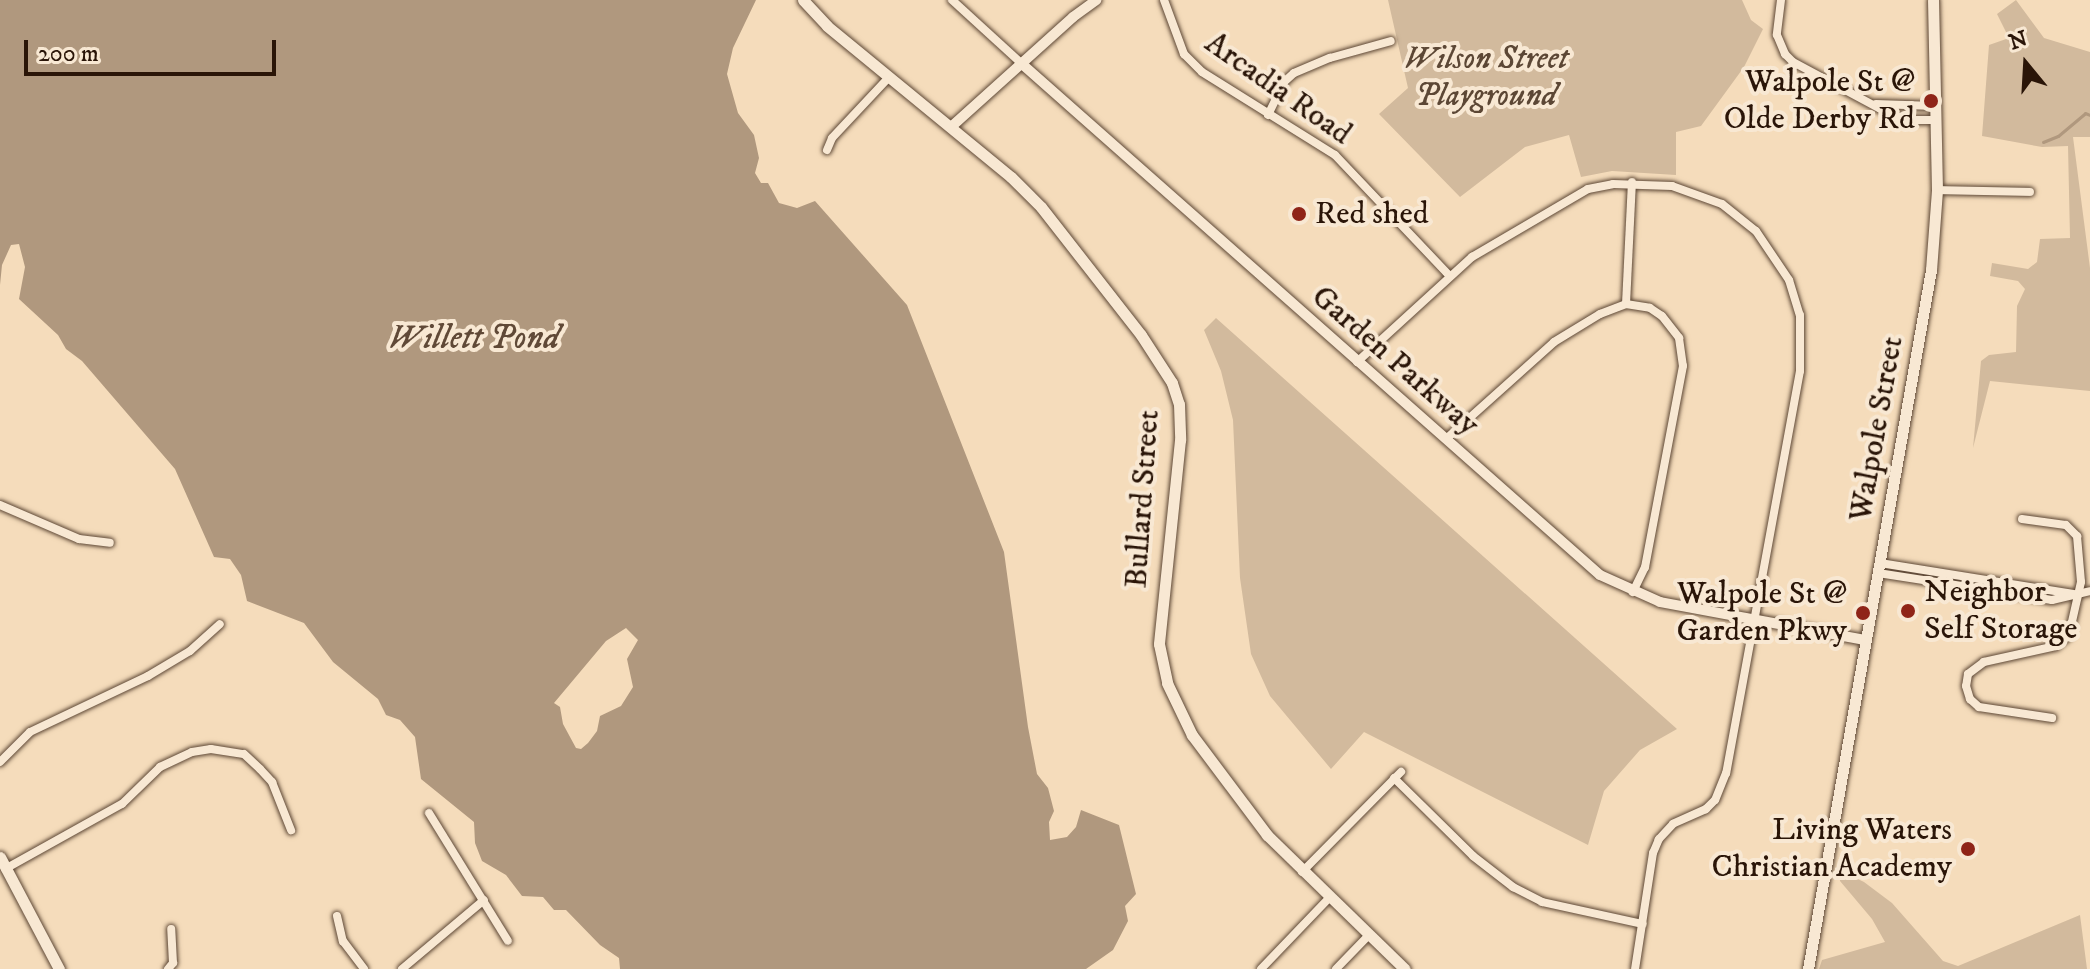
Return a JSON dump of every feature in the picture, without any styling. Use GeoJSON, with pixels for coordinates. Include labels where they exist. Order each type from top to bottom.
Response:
{"type":"FeatureCollection","features":[{"type":"Feature","properties":{"kind":"main road","name":"Bullard Street"},"geometry":{"type":"LineString","coordinates":[[803,0],[827,26],[951,127],[1041,207],[1141,335],[1172,383],[1179,404],[1180,440],[1159,644],[1167,683],[1185,723],[1217,771],[1267,835],[1405,969]]}},
{"type":"Feature","properties":{"kind":"main road","name":"Walpole Street"},"geometry":{"type":"LineString","coordinates":[[1808,969],[1928,291],[1937,190],[1933,0]]}},
{"type":"Feature","properties":{"kind":"main road"},"geometry":{"type":"LineString","coordinates":[[3,863],[59,969]]}},
{"type":"Feature","properties":{"kind":"street","name":"Garden Parkway"},"geometry":{"type":"LineString","coordinates":[[952,0],[1586,564],[1633,592],[1675,606],[1866,640]]}},
{"type":"Feature","properties":{"kind":"street"},"geometry":{"type":"LineString","coordinates":[[951,127],[1096,0]]}},
{"type":"Feature","properties":{"kind":"street","name":"Arcadia Road"},"geometry":{"type":"LineString","coordinates":[[1164,0],[1184,54],[1202,72],[1335,155],[1449,275]]}},
{"type":"Feature","properties":{"kind":"street"},"geometry":{"type":"LineString","coordinates":[[1781,0],[1777,35],[1785,54],[1802,67],[1892,115],[1908,120],[1936,120]]}},
{"type":"Feature","properties":{"kind":"street"},"geometry":{"type":"LineString","coordinates":[[1268,115],[1284,82],[1294,73],[1315,63],[1391,41]]}},
{"type":"Feature","properties":{"kind":"street"},"geometry":{"type":"LineString","coordinates":[[827,150],[832,138],[889,77]]}},
{"type":"Feature","properties":{"kind":"street"},"geometry":{"type":"LineString","coordinates":[[1875,104],[1935,106]]}},
{"type":"Feature","properties":{"kind":"street"},"geometry":{"type":"LineString","coordinates":[[1357,362],[1449,275],[1539,215],[1588,189],[1632,182],[1699,194],[1741,217],[1778,259],[1796,296],[1801,334],[1800,371],[1722,787],[1706,809],[1673,824],[1659,839],[1653,853],[1635,969]]}},
{"type":"Feature","properties":{"kind":"street"},"geometry":{"type":"LineString","coordinates":[[1626,304],[1632,182]]}},
{"type":"Feature","properties":{"kind":"street"},"geometry":{"type":"LineString","coordinates":[[1937,190],[2030,192]]}},
{"type":"Feature","properties":{"kind":"street"},"geometry":{"type":"LineString","coordinates":[[1446,439],[1554,342],[1600,314],[1626,304],[1650,308],[1673,325],[1679,338],[1683,366],[1645,567],[1633,592]]}},
{"type":"Feature","properties":{"kind":"street"},"geometry":{"type":"LineString","coordinates":[[0,505],[79,539],[110,543]]}},
{"type":"Feature","properties":{"kind":"street"},"geometry":{"type":"LineString","coordinates":[[2022,519],[2057,522],[2073,529],[2081,552],[2079,595],[2069,635],[2062,644],[1984,662],[1972,669],[1966,680],[1970,699],[1979,707],[2052,718]]}},
{"type":"Feature","properties":{"kind":"street"},"geometry":{"type":"LineString","coordinates":[[1879,568],[2041,600],[2059,600],[2090,591]]}},
{"type":"Feature","properties":{"kind":"street"},"geometry":{"type":"LineString","coordinates":[[0,762],[30,732],[148,676],[190,651],[220,624]]}},
{"type":"Feature","properties":{"kind":"street"},"geometry":{"type":"LineString","coordinates":[[3,863],[122,804],[160,767],[192,752],[211,749],[244,754],[260,769],[272,782],[291,830]]}},
{"type":"Feature","properties":{"kind":"street"},"geometry":{"type":"LineString","coordinates":[[1302,872],[1397,775],[1473,856],[1513,887],[1542,902],[1643,924]]}},
{"type":"Feature","properties":{"kind":"street"},"geometry":{"type":"LineString","coordinates":[[429,813],[508,941]]}},
{"type":"Feature","properties":{"kind":"street"},"geometry":{"type":"LineString","coordinates":[[1261,969],[1329,898]]}},
{"type":"Feature","properties":{"kind":"street"},"geometry":{"type":"LineString","coordinates":[[402,969],[484,900]]}},
{"type":"Feature","properties":{"kind":"street"},"geometry":{"type":"LineString","coordinates":[[337,916],[343,941],[364,969]]}},
{"type":"Feature","properties":{"kind":"street"},"geometry":{"type":"LineString","coordinates":[[168,969],[173,963],[171,929]]}},
{"type":"Feature","properties":{"kind":"street"},"geometry":{"type":"LineString","coordinates":[[1336,969],[1369,935]]}},
{"type":"Feature","properties":{"kind":"green space","name":"Wilson Street Playground"},"geometry":{"type":"Polygon","coordinates":[[[1388,0],[1742,0],[1751,20],[1763,29],[1744,67],[1701,126],[1676,132],[1676,175],[1612,171],[1581,177],[1569,135],[1525,147],[1460,197],[1379,114],[1408,88],[1388,0]]]}},
{"type":"Feature","properties":{"kind":"green space"},"geometry":{"type":"Polygon","coordinates":[[[2016,0],[2044,38],[2090,52],[2090,137],[2073,137],[2090,268],[2090,391],[1990,381],[1973,448],[1981,361],[1989,355],[2016,352],[2017,306],[2025,289],[2018,281],[1990,276],[1992,263],[2028,269],[2037,262],[2040,239],[2070,238],[2068,146],[2042,147],[1982,136],[1989,45],[2009,38],[1997,14],[2016,0]]]}},
{"type":"Feature","properties":{"kind":"green space"},"geometry":{"type":"Polygon","coordinates":[[[1216,318],[1677,729],[1640,750],[1604,791],[1588,845],[1364,732],[1331,769],[1270,696],[1251,654],[1240,578],[1233,420],[1221,371],[1204,330],[1216,318]]]}},
{"type":"Feature","properties":{"kind":"green space"},"geometry":{"type":"Polygon","coordinates":[[[1839,870],[1864,882],[1892,903],[1943,961],[1958,966],[2080,915],[2087,969],[1819,969],[1822,960],[1885,942],[1872,919],[1840,881],[1839,870]]]}},
{"type":"Feature","properties":{"kind":"water","name":"Willett Pond"},"geometry":{"type":"Polygon","coordinates":[[[0,0],[756,0],[733,48],[727,74],[738,113],[754,135],[759,158],[755,173],[761,183],[768,183],[779,203],[797,208],[815,201],[907,305],[1004,552],[1037,774],[1048,788],[1054,811],[1049,822],[1050,840],[1067,837],[1076,827],[1081,810],[1119,825],[1136,894],[1125,906],[1128,921],[1113,950],[1086,969],[620,969],[619,958],[600,945],[566,910],[554,910],[543,897],[522,896],[506,875],[482,861],[475,843],[474,822],[421,779],[415,737],[400,720],[386,715],[378,699],[333,662],[304,623],[247,601],[241,575],[230,559],[214,557],[175,469],[82,361],[66,349],[58,335],[19,299],[25,267],[19,244],[11,245],[2,265],[0,285],[0,0]],[[626,628],[606,641],[554,703],[560,707],[563,724],[576,748],[581,749],[588,743],[597,731],[600,716],[621,706],[633,687],[627,659],[638,640],[626,628]]]}},
{"type":"Feature","properties":{"kind":"waterway"},"geometry":{"type":"LineString","coordinates":[[2043,142],[2058,136],[2085,113],[2090,115]]}},
{"type":"Feature","properties":{"kind":"place","name":"Walpole St @ Olde Derby Rd"},"geometry":{"type":"Point","coordinates":[1931,101]}},
{"type":"Feature","properties":{"kind":"place","name":"Red shed"},"geometry":{"type":"Point","coordinates":[1299,214]}},
{"type":"Feature","properties":{"kind":"place","name":"Neighbor Self Storage"},"geometry":{"type":"Point","coordinates":[1908,611]}},
{"type":"Feature","properties":{"kind":"place","name":"Walpole St @ Garden Pkwy"},"geometry":{"type":"Point","coordinates":[1863,613]}},
{"type":"Feature","properties":{"kind":"place","name":"Living Waters Christian Academy"},"geometry":{"type":"Point","coordinates":[1968,849]}}]}
